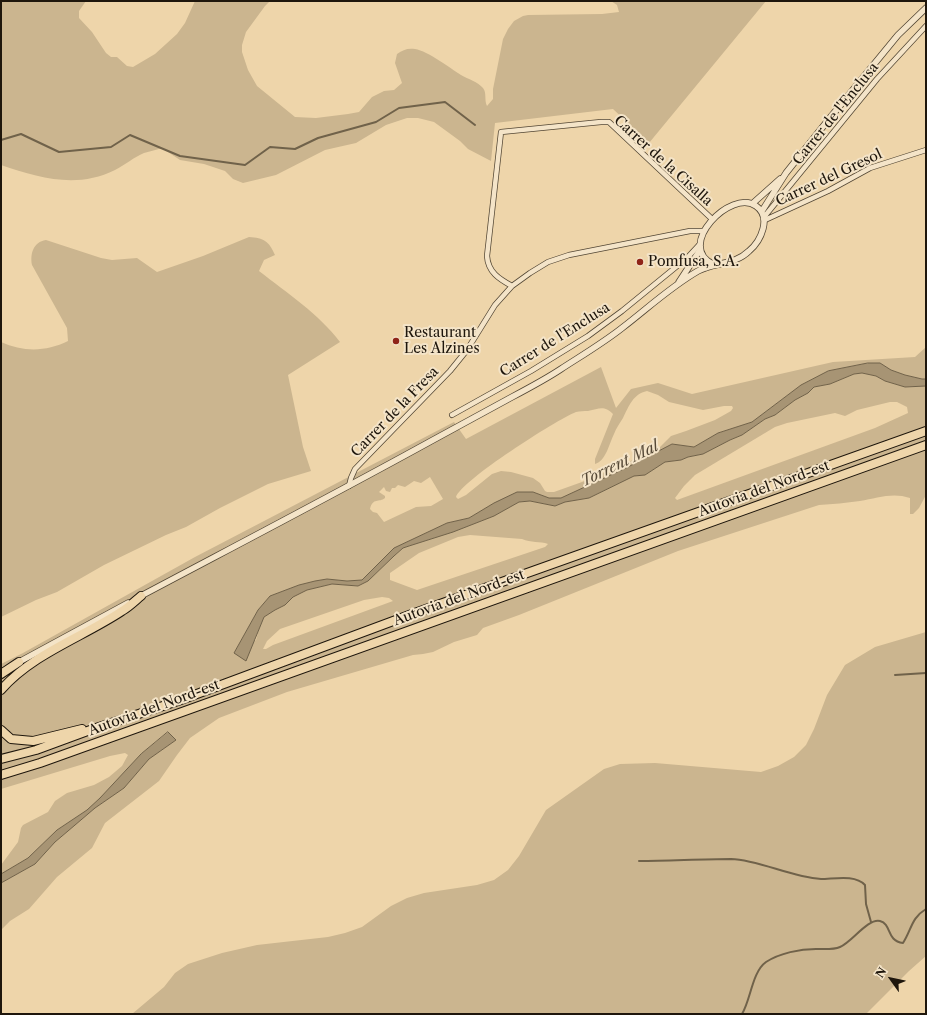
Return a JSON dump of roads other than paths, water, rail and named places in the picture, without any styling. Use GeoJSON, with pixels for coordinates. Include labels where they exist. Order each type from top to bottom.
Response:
{"type":"FeatureCollection","features":[{"type":"Feature","properties":{"kind":"highway","name":"Autovia del Nord-est"},"geometry":{"type":"LineString","coordinates":[[1,759],[36,750],[186,698],[412,614],[926,431]]}},
{"type":"Feature","properties":{"kind":"highway","name":"Autovia del Nord-est"},"geometry":{"type":"LineString","coordinates":[[1,775],[40,763],[926,445]]}},
{"type":"Feature","properties":{"kind":"highway"},"geometry":{"type":"LineString","coordinates":[[1,690],[8,681],[25,668],[68,641],[123,611],[141,596]]}},
{"type":"Feature","properties":{"kind":"highway"},"geometry":{"type":"LineString","coordinates":[[1,672],[19,662]]}},
{"type":"Feature","properties":{"kind":"highway"},"geometry":{"type":"LineString","coordinates":[[1,730],[11,739],[33,741],[80,729],[93,729]]}},
{"type":"Feature","properties":{"kind":"street"},"geometry":{"type":"LineString","coordinates":[[762,211],[786,173],[829,119],[898,35],[926,8]]}},
{"type":"Feature","properties":{"kind":"street","name":"Carrer de l'Enclusa"},"geometry":{"type":"LineString","coordinates":[[765,218],[877,79],[926,26]]}},
{"type":"Feature","properties":{"kind":"street","name":"Carrer de la Cisalla"},"geometry":{"type":"LineString","coordinates":[[512,286],[501,280],[493,273],[488,264],[487,256],[501,132],[609,122],[712,220]]}},
{"type":"Feature","properties":{"kind":"street","name":"Carrer del Gresol"},"geometry":{"type":"LineString","coordinates":[[765,218],[828,192],[870,168],[926,150]]}},
{"type":"Feature","properties":{"kind":"street"},"geometry":{"type":"LineString","coordinates":[[752,204],[786,173]]}},
{"type":"Feature","properties":{"kind":"street"},"geometry":{"type":"LineString","coordinates":[[19,662],[349,486],[553,374],[621,329],[678,284],[698,271],[713,264],[729,262],[743,256],[758,241],[765,218],[762,211],[752,204],[745,202],[736,204],[721,212],[712,220],[704,231],[700,244],[700,250],[678,284]]}},
{"type":"Feature","properties":{"kind":"street","name":"Carrer de la Fresa"},"geometry":{"type":"LineString","coordinates":[[349,486],[355,469],[450,371],[468,350],[495,305],[512,286],[530,273],[548,262],[569,254],[690,231],[704,231]]}},
{"type":"Feature","properties":{"kind":"street","name":"Carrer de l'Enclusa"},"geometry":{"type":"LineString","coordinates":[[452,415],[531,371],[588,336],[687,258],[700,244]]}},
{"type":"Feature","properties":{"kind":"street"},"geometry":{"type":"LineString","coordinates":[[700,250],[708,262],[713,264]]}},
{"type":"Feature","properties":{"kind":"waterway"},"geometry":{"type":"LineString","coordinates":[[1,140],[21,134],[59,152],[111,147],[130,135],[180,156],[245,165],[270,147],[295,149],[318,138],[376,122],[399,108],[445,102],[475,125]]}},
{"type":"Feature","properties":{"kind":"waterway"},"geometry":{"type":"LineString","coordinates":[[895,675],[926,673]]}},
{"type":"Feature","properties":{"kind":"waterway"},"geometry":{"type":"LineString","coordinates":[[639,861],[731,859],[753,862],[809,878],[856,879],[865,885],[866,904],[871,922]]}},
{"type":"Feature","properties":{"kind":"waterway"},"geometry":{"type":"LineString","coordinates":[[742,1014],[758,972],[761,966],[766,962],[777,956],[797,951],[840,947],[870,923],[875,921],[884,923],[891,936],[898,942],[903,943],[917,916],[926,909]]}},
{"type":"Feature","properties":{"kind":"place","name":"Pomfusa, S.A."},"geometry":{"type":"Point","coordinates":[640,262]}},
{"type":"Feature","properties":{"kind":"place","name":"Restaurant Les Alzines"},"geometry":{"type":"Point","coordinates":[396,341]}},
{"type":"Feature","properties":{"kind":"water label","name":"Torrent Mal"},"geometry":{"type":"Point","coordinates":[620,464]}}]}
